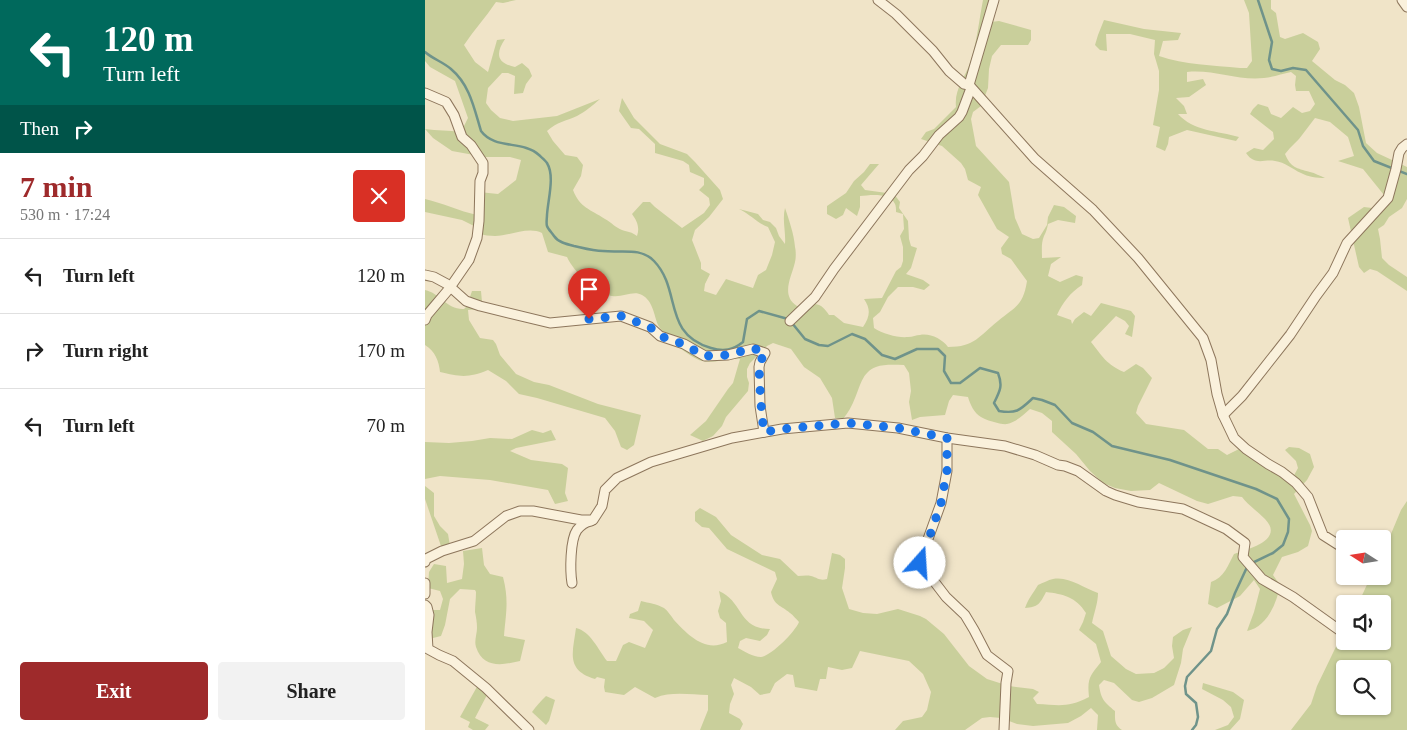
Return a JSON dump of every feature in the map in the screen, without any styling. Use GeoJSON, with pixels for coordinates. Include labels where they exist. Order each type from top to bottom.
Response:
{"type":"FeatureCollection","features":[{"type":"Feature","properties":{"kind":"street"},"geometry":{"type":"LineString","coordinates":[[878,0],[896,14],[933,51],[949,71],[964,84],[970,86],[1035,159],[1093,210],[1138,258],[1203,338],[1211,360],[1223,415],[1235,438],[1246,449],[1296,482],[1308,498],[1323,535],[1336,543]]}},
{"type":"Feature","properties":{"kind":"street"},"geometry":{"type":"LineString","coordinates":[[790,321],[815,297],[909,170],[923,156],[939,135],[959,117],[970,86],[994,0]]}},
{"type":"Feature","properties":{"kind":"street"},"geometry":{"type":"LineString","coordinates":[[1402,0],[1407,7]]}},
{"type":"Feature","properties":{"kind":"street"},"geometry":{"type":"LineString","coordinates":[[425,93],[446,102],[454,114],[462,137],[471,145],[483,163],[483,173],[480,181],[477,238],[469,260],[425,320]]}},
{"type":"Feature","properties":{"kind":"street"},"geometry":{"type":"LineString","coordinates":[[1223,415],[1242,396],[1290,335],[1333,273],[1347,243],[1388,198],[1399,154],[1407,144]]}},
{"type":"Feature","properties":{"kind":"street"},"geometry":{"type":"LineString","coordinates":[[425,275],[434,277],[450,286],[466,301],[480,306],[550,322],[621,316],[650,327],[660,336],[683,344],[705,356],[728,355],[753,348],[765,353],[759,367],[760,406],[764,432]]}},
{"type":"Feature","properties":{"kind":"street"},"geometry":{"type":"LineString","coordinates":[[572,583],[571,558],[578,528],[585,522],[593,520],[602,506],[605,490],[617,478],[651,462],[732,438],[782,429],[848,423],[898,428],[947,438],[1005,446],[1078,471],[1106,491],[1115,495],[1138,502],[1183,509],[1226,529],[1245,543],[1243,558],[1262,579],[1293,597],[1336,628]]}},
{"type":"Feature","properties":{"kind":"street"},"geometry":{"type":"LineString","coordinates":[[947,438],[947,471],[941,503],[929,538],[922,551],[920,563],[946,597],[965,615],[975,630],[987,655],[1008,671],[1004,730]]}},
{"type":"Feature","properties":{"kind":"street"},"geometry":{"type":"LineString","coordinates":[[425,562],[426,559],[442,551],[474,541],[506,516],[520,511],[533,511],[581,520],[593,520]]}},
{"type":"Feature","properties":{"kind":"street"},"geometry":{"type":"LineString","coordinates":[[425,583],[425,594]]}},
{"type":"Feature","properties":{"kind":"street"},"geometry":{"type":"LineString","coordinates":[[425,605],[429,616],[427,632],[428,649],[453,662],[486,688],[529,730]]}},
{"type":"Feature","properties":{"kind":"green space"},"geometry":{"type":"Polygon","coordinates":[[[425,0],[516,0],[503,3],[496,2],[464,45],[475,62],[488,72],[497,40],[505,39],[499,53],[501,60],[515,67],[522,63],[529,69],[532,76],[526,84],[523,93],[514,94],[515,76],[508,73],[502,73],[488,88],[486,103],[500,118],[513,121],[557,116],[600,99],[580,114],[547,131],[565,155],[577,157],[583,165],[581,176],[573,190],[579,201],[586,208],[618,228],[637,236],[637,224],[632,214],[643,202],[650,202],[682,228],[704,213],[710,205],[709,198],[699,190],[704,185],[704,178],[690,172],[689,165],[683,161],[655,153],[655,144],[639,129],[631,128],[619,111],[622,98],[634,118],[660,144],[687,154],[695,162],[720,190],[723,199],[709,217],[695,230],[692,240],[701,263],[701,269],[710,274],[704,291],[716,295],[726,279],[753,288],[758,275],[766,270],[775,242],[768,227],[739,209],[758,214],[763,220],[770,222],[776,228],[785,244],[785,208],[796,250],[788,291],[792,302],[801,308],[815,304],[823,308],[829,315],[834,315],[844,323],[863,327],[869,313],[864,299],[882,298],[896,271],[901,267],[903,247],[900,236],[904,229],[903,214],[896,212],[892,200],[879,195],[860,196],[860,207],[857,216],[846,208],[843,215],[836,219],[827,214],[827,206],[846,193],[870,164],[879,164],[861,185],[865,190],[894,194],[900,202],[899,208],[908,221],[911,246],[917,248],[911,268],[906,274],[923,280],[930,285],[924,290],[913,287],[898,287],[888,297],[880,312],[873,318],[874,328],[886,334],[900,337],[932,336],[948,347],[965,345],[976,340],[1018,305],[1023,296],[1027,281],[1011,259],[1002,254],[1001,248],[1009,237],[997,229],[978,195],[981,187],[968,180],[961,163],[942,146],[921,139],[926,132],[934,129],[956,107],[958,89],[968,68],[974,48],[983,0],[999,0],[991,22],[999,21],[1031,30],[1031,40],[1028,45],[1001,45],[992,56],[988,88],[981,106],[973,112],[971,119],[976,146],[1009,182],[1015,218],[1022,234],[1033,239],[1039,238],[1047,225],[1048,217],[1054,205],[1064,207],[1076,216],[1075,223],[1058,220],[1048,224],[1042,241],[1042,258],[1061,257],[1051,264],[1048,276],[1060,282],[1076,275],[1083,277],[1082,285],[1067,298],[1057,315],[1071,320],[1072,324],[1084,312],[1091,316],[1101,303],[1131,311],[1135,316],[1132,337],[1125,334],[1129,326],[1125,321],[1116,316],[1091,342],[1105,360],[1118,369],[1124,372],[1136,364],[1143,368],[1152,378],[1136,413],[1146,424],[1184,430],[1208,449],[1218,449],[1227,455],[1239,449],[1291,481],[1298,468],[1296,461],[1285,450],[1289,447],[1299,448],[1310,454],[1314,467],[1307,480],[1294,494],[1312,531],[1308,546],[1298,552],[1282,557],[1273,575],[1280,585],[1270,613],[1260,625],[1247,631],[1260,589],[1254,580],[1240,596],[1217,608],[1208,604],[1211,582],[1219,577],[1228,567],[1234,554],[1255,546],[1268,538],[1271,533],[1270,526],[1265,519],[1242,497],[1233,496],[1208,504],[1197,501],[1159,483],[1150,490],[1131,491],[1115,488],[1103,483],[1052,432],[1052,421],[1042,413],[1030,409],[1013,422],[1001,424],[986,420],[979,415],[968,397],[953,395],[945,415],[920,417],[912,420],[909,402],[911,391],[909,373],[904,365],[882,365],[871,369],[862,380],[853,404],[845,417],[843,419],[835,418],[832,398],[820,378],[804,367],[791,349],[773,343],[767,346],[750,363],[747,369],[748,391],[713,436],[703,441],[690,435],[706,421],[733,383],[740,359],[707,362],[691,356],[661,330],[651,304],[646,298],[635,293],[612,296],[599,291],[580,275],[567,257],[548,252],[542,233],[531,231],[501,236],[483,235],[479,234],[476,227],[462,220],[425,212],[425,199],[477,215],[474,205],[479,192],[498,194],[516,180],[521,160],[510,157],[485,157],[452,151],[433,138],[425,129],[461,132],[468,118],[455,81],[430,67],[425,61],[425,0]]]}},
{"type":"Feature","properties":{"kind":"green space"},"geometry":{"type":"Polygon","coordinates":[[[1244,0],[1271,0],[1271,9],[1276,13],[1280,37],[1285,39],[1303,33],[1318,42],[1320,49],[1312,61],[1354,93],[1359,107],[1366,143],[1377,153],[1407,167],[1407,199],[1402,208],[1389,217],[1384,225],[1378,229],[1382,258],[1407,277],[1407,291],[1377,271],[1370,269],[1364,273],[1359,267],[1348,218],[1364,207],[1380,209],[1384,195],[1363,169],[1338,161],[1354,156],[1348,137],[1330,122],[1315,118],[1285,154],[1294,167],[1325,178],[1307,175],[1279,162],[1256,161],[1246,153],[1254,148],[1263,150],[1274,139],[1273,132],[1250,114],[1258,104],[1268,107],[1271,114],[1281,118],[1293,107],[1302,113],[1310,111],[1315,104],[1309,91],[1296,91],[1296,76],[1291,72],[1267,78],[1245,78],[1206,72],[1187,72],[1187,82],[1203,79],[1206,85],[1189,97],[1176,98],[1184,106],[1187,114],[1178,114],[1184,120],[1198,127],[1239,137],[1236,141],[1187,130],[1169,137],[1165,151],[1156,147],[1160,127],[1153,125],[1159,90],[1159,71],[1154,54],[1155,40],[1130,34],[1106,34],[1107,51],[1100,50],[1095,45],[1104,20],[1144,29],[1181,33],[1178,40],[1163,41],[1159,56],[1189,63],[1247,68],[1252,61],[1249,13],[1244,0]]]}},
{"type":"Feature","properties":{"kind":"green space"},"geometry":{"type":"Polygon","coordinates":[[[425,290],[435,294],[458,309],[464,309],[467,306],[472,291],[481,291],[484,305],[497,306],[522,315],[479,309],[468,310],[469,320],[480,338],[493,340],[500,355],[516,374],[598,404],[641,415],[634,445],[627,450],[621,447],[615,431],[605,418],[519,394],[506,381],[488,370],[464,376],[440,372],[436,357],[425,345],[425,290]]]}},
{"type":"Feature","properties":{"kind":"green space"},"geometry":{"type":"Polygon","coordinates":[[[532,430],[543,433],[551,430],[556,440],[516,448],[510,451],[531,460],[562,464],[568,468],[565,493],[568,501],[555,504],[548,490],[490,480],[440,476],[425,479],[425,442],[449,443],[490,438],[512,439],[532,430]]]}},
{"type":"Feature","properties":{"kind":"green space"},"geometry":{"type":"Polygon","coordinates":[[[425,486],[434,493],[434,516],[448,534],[450,546],[443,552],[425,499],[425,486]]]}},
{"type":"Feature","properties":{"kind":"green space"},"geometry":{"type":"Polygon","coordinates":[[[1407,501],[1407,730],[1291,730],[1311,704],[1317,686],[1336,647],[1336,650],[1391,650],[1391,595],[1362,595],[1367,585],[1391,585],[1391,534],[1407,501]]]}},
{"type":"Feature","properties":{"kind":"green space"},"geometry":{"type":"Polygon","coordinates":[[[700,508],[716,517],[731,535],[762,555],[780,559],[798,576],[827,579],[832,553],[840,555],[845,559],[842,588],[849,609],[877,614],[898,609],[926,619],[944,634],[969,666],[987,679],[1039,692],[1033,698],[1037,704],[1069,704],[1089,697],[1088,685],[1090,678],[1101,662],[1096,644],[1079,630],[1086,613],[1078,603],[1063,595],[1046,592],[1038,604],[1025,608],[1038,585],[1053,579],[1065,579],[1098,593],[1092,623],[1103,631],[1111,656],[1126,669],[1136,674],[1154,673],[1164,668],[1174,658],[1173,637],[1183,630],[1192,627],[1183,649],[1174,685],[1152,698],[1139,702],[1132,700],[1114,683],[1104,680],[1099,685],[1102,697],[1115,711],[1116,724],[1122,730],[1097,730],[1098,715],[1091,708],[1068,723],[1033,726],[990,717],[982,718],[965,730],[895,730],[903,721],[922,717],[927,710],[931,692],[923,674],[909,661],[860,651],[852,668],[842,670],[828,667],[826,679],[820,679],[817,691],[795,687],[793,675],[787,674],[775,683],[770,693],[760,695],[751,687],[734,678],[731,685],[734,694],[729,713],[740,719],[743,724],[740,730],[700,730],[708,710],[708,695],[675,694],[655,698],[635,687],[624,695],[605,692],[605,679],[597,677],[595,679],[579,671],[573,659],[573,652],[576,628],[590,637],[607,661],[616,661],[623,645],[629,642],[645,648],[653,630],[644,621],[629,618],[630,614],[638,611],[641,601],[664,608],[697,641],[711,645],[727,642],[726,623],[720,618],[718,611],[721,601],[719,591],[733,601],[746,620],[760,628],[770,629],[767,635],[760,641],[746,638],[740,641],[738,648],[761,657],[771,653],[788,637],[799,622],[774,600],[771,592],[777,579],[775,572],[727,549],[709,528],[702,527],[695,521],[695,512],[700,508]]]}},
{"type":"Feature","properties":{"kind":"green space"},"geometry":{"type":"Polygon","coordinates":[[[482,548],[484,565],[490,574],[503,577],[505,585],[506,613],[504,636],[525,640],[520,661],[494,664],[483,659],[479,654],[475,642],[477,622],[475,590],[460,589],[450,599],[441,636],[429,639],[430,610],[440,610],[443,599],[440,591],[428,588],[429,572],[434,564],[446,566],[447,583],[462,579],[463,551],[482,548]]]}},
{"type":"Feature","properties":{"kind":"green space"},"geometry":{"type":"Polygon","coordinates":[[[1203,683],[1233,692],[1244,700],[1240,719],[1230,730],[1215,730],[1228,725],[1234,717],[1231,707],[1223,700],[1202,689],[1203,683]]]}},
{"type":"Feature","properties":{"kind":"green space"},"geometry":{"type":"Polygon","coordinates":[[[478,685],[488,693],[475,718],[489,725],[485,730],[473,730],[468,727],[470,722],[460,717],[478,685]]]}},
{"type":"Feature","properties":{"kind":"green space"},"geometry":{"type":"Polygon","coordinates":[[[546,696],[555,700],[546,725],[532,712],[546,696]]]}},
{"type":"Feature","properties":{"kind":"waterway"},"geometry":{"type":"LineString","coordinates":[[1258,0],[1272,42],[1269,60],[1272,69],[1281,71],[1293,68],[1306,70],[1358,130],[1363,146],[1374,161],[1407,174]]}},
{"type":"Feature","properties":{"kind":"waterway"},"geometry":{"type":"LineString","coordinates":[[425,52],[445,64],[463,82],[471,97],[481,131],[487,137],[494,141],[532,150],[547,163],[551,174],[547,225],[556,238],[565,244],[588,249],[637,252],[649,257],[662,272],[679,322],[685,333],[711,348],[728,350],[743,342],[747,319],[759,311],[788,319]]}},
{"type":"Feature","properties":{"kind":"waterway"},"geometry":{"type":"LineString","coordinates":[[792,323],[805,339],[819,345],[828,346],[852,334],[865,339],[882,355],[895,359],[917,349],[938,349],[945,356],[944,371],[951,383],[960,383],[980,368],[998,373],[1000,388],[994,403],[999,411],[1010,412],[1018,410],[1033,398],[1042,400],[1055,405],[1072,423],[1093,432],[1112,446],[1170,460],[1256,489],[1277,499],[1289,519],[1288,532],[1283,545],[1273,553],[1248,565],[1227,614],[1217,629],[1211,651],[1187,677],[1186,694],[1196,703],[1198,717],[1196,725],[1192,730]]}},
{"type":"Feature","properties":{"kind":"route"},"geometry":{"type":"LineString","coordinates":[[589,319],[621,316],[650,327],[660,336],[683,344],[705,356],[728,355],[753,348],[765,353],[759,367],[760,406],[764,432],[848,423],[898,428],[947,438],[947,471],[941,503],[929,538],[922,551],[920,563]]}}]}
